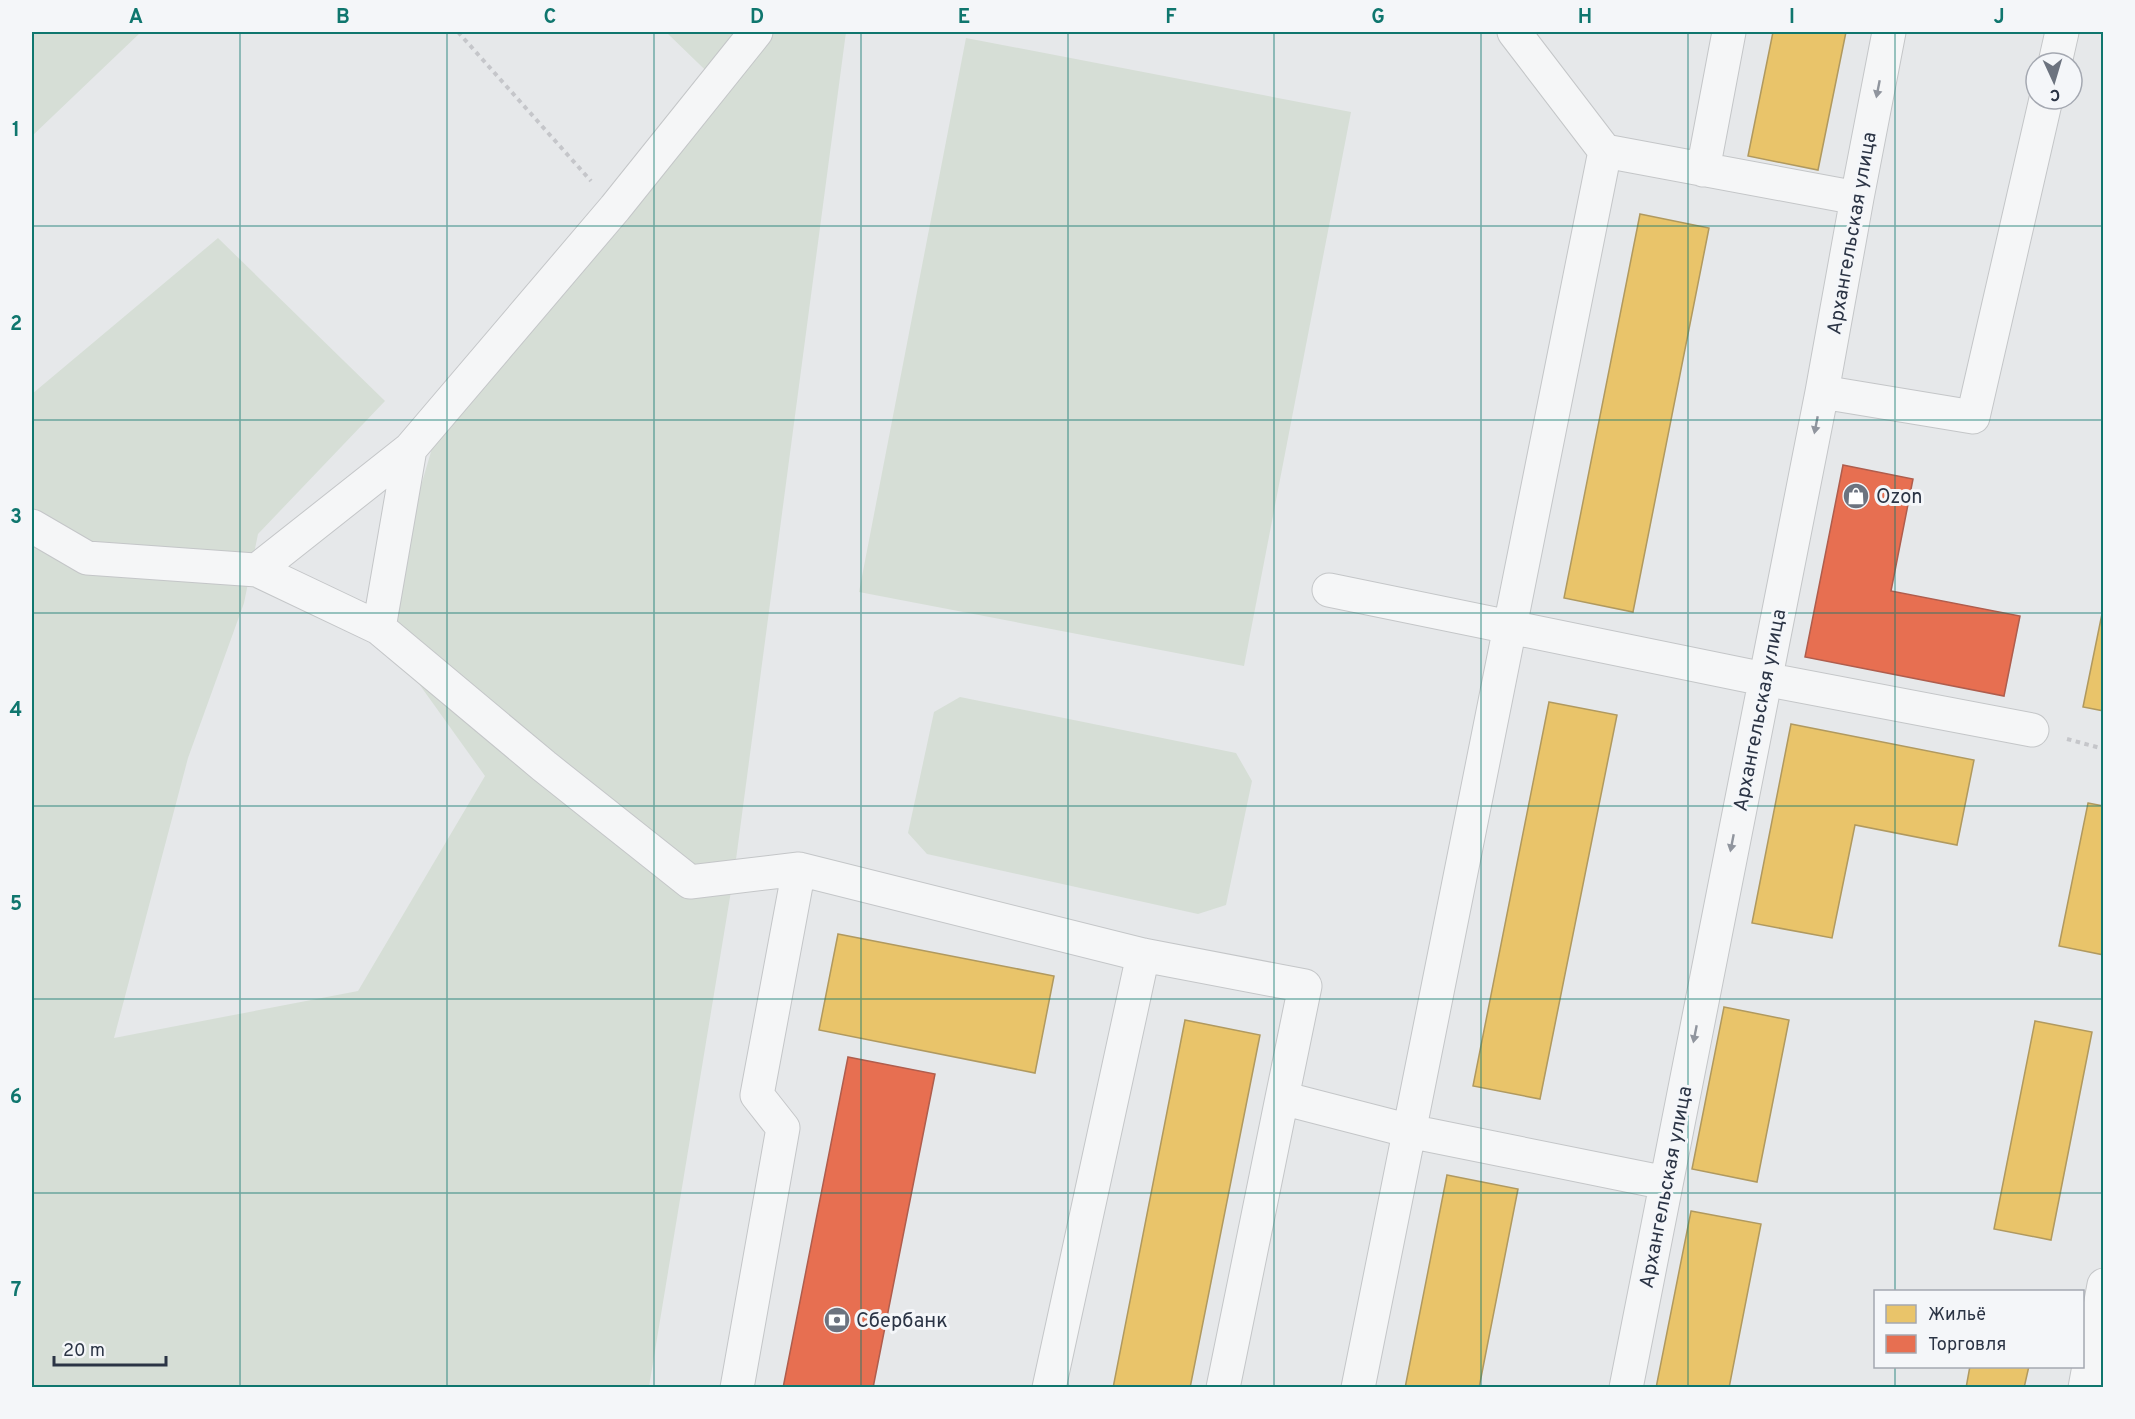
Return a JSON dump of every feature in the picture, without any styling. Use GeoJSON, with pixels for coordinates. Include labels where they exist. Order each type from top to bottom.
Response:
{"type":"FeatureCollection","features":[{"type":"Feature","properties":{"kind":"street"},"geometry":{"type":"LineString","coordinates":[[257,570],[410,449],[615,208],[756,32]]}},
{"type":"Feature","properties":{"kind":"street"},"geometry":{"type":"LineString","coordinates":[[1514,32],[1605,151],[1857,198]]}},
{"type":"Feature","properties":{"kind":"street"},"geometry":{"type":"LineString","coordinates":[[1703,170],[1729,32]]}},
{"type":"Feature","properties":{"kind":"street","name":"Архангельская улица"},"geometry":{"type":"LineString","coordinates":[[1626,1388],[1822,392],[1889,32]]}},
{"type":"Feature","properties":{"kind":"street"},"geometry":{"type":"LineString","coordinates":[[2058,51],[2062,32]]}},
{"type":"Feature","properties":{"kind":"street"},"geometry":{"type":"LineString","coordinates":[[1822,392],[1973,417],[2043,111]]}},
{"type":"Feature","properties":{"kind":"street"},"geometry":{"type":"LineString","coordinates":[[1358,1388],[1605,151]]}},
{"type":"Feature","properties":{"kind":"street"},"geometry":{"type":"LineString","coordinates":[[379,628],[410,449]]}},
{"type":"Feature","properties":{"kind":"street"},"geometry":{"type":"LineString","coordinates":[[32,526],[87,558],[257,570],[379,628],[544,766],[690,882],[799,869],[1143,955],[1305,986],[1223,1388]]}},
{"type":"Feature","properties":{"kind":"street"},"geometry":{"type":"LineString","coordinates":[[1329,590],[1764,679],[2032,730]]}},
{"type":"Feature","properties":{"kind":"street"},"geometry":{"type":"LineString","coordinates":[[737,1388],[783,1128],[757,1095],[799,869]]}},
{"type":"Feature","properties":{"kind":"street"},"geometry":{"type":"LineString","coordinates":[[1049,1388],[1143,955]]}},
{"type":"Feature","properties":{"kind":"street"},"geometry":{"type":"LineString","coordinates":[[1282,1098],[1410,1130],[1666,1183]]}},
{"type":"Feature","properties":{"kind":"street"},"geometry":{"type":"LineString","coordinates":[[2085,1388],[2103,1285]]}},
{"type":"Feature","properties":{"kind":"path"},"geometry":{"type":"LineString","coordinates":[[458,32],[615,208]]}},
{"type":"Feature","properties":{"kind":"shaded area"},"geometry":{"type":"Polygon","coordinates":[[[32,32],[141,32],[32,136],[32,32]]]}},
{"type":"Feature","properties":{"kind":"shaded area"},"geometry":{"type":"Polygon","coordinates":[[[666,32],[846,32],[735,867],[649,1387],[32,1388],[32,394],[218,238],[385,401],[258,534],[244,603],[188,758],[114,1038],[358,991],[485,776],[379,628],[433,445],[728,92],[666,32]]]}},
{"type":"Feature","properties":{"kind":"shaded area"},"geometry":{"type":"Polygon","coordinates":[[[966,38],[1351,112],[1244,666],[859,592],[966,38]]]}},
{"type":"Feature","properties":{"kind":"shaded area"},"geometry":{"type":"Polygon","coordinates":[[[960,697],[1236,753],[1252,781],[1226,905],[1198,914],[927,854],[908,833],[934,712],[960,697]]]}},
{"type":"Feature","properties":{"kind":"building: Жильё"},"geometry":{"type":"Polygon","coordinates":[[[1773,32],[1846,32],[1818,170],[1748,156],[1773,32]]]}},
{"type":"Feature","properties":{"kind":"building: Жильё"},"geometry":{"type":"Polygon","coordinates":[[[1640,214],[1709,228],[1633,612],[1564,598],[1640,214]]]}},
{"type":"Feature","properties":{"kind":"building: Жильё"},"geometry":{"type":"Polygon","coordinates":[[[2104,604],[2104,711],[2083,707],[2104,604]]]}},
{"type":"Feature","properties":{"kind":"building: Жильё"},"geometry":{"type":"Polygon","coordinates":[[[1549,702],[1617,715],[1540,1099],[1473,1086],[1549,702]]]}},
{"type":"Feature","properties":{"kind":"building: Жильё"},"geometry":{"type":"Polygon","coordinates":[[[1791,724],[1974,760],[1957,845],[1855,825],[1832,938],[1752,923],[1791,724]]]}},
{"type":"Feature","properties":{"kind":"building: Жильё"},"geometry":{"type":"Polygon","coordinates":[[[2088,803],[2104,806],[2104,955],[2059,946],[2088,803]]]}},
{"type":"Feature","properties":{"kind":"building: Жильё"},"geometry":{"type":"Polygon","coordinates":[[[838,934],[1054,976],[1035,1073],[819,1030],[838,934]]]}},
{"type":"Feature","properties":{"kind":"building: Жильё"},"geometry":{"type":"Polygon","coordinates":[[[1724,1007],[1789,1020],[1757,1182],[1692,1169],[1724,1007]]]}},
{"type":"Feature","properties":{"kind":"building: Жильё"},"geometry":{"type":"Polygon","coordinates":[[[1185,1020],[1260,1035],[1190,1388],[1113,1388],[1185,1020]]]}},
{"type":"Feature","properties":{"kind":"building: Жильё"},"geometry":{"type":"Polygon","coordinates":[[[2035,1021],[2092,1032],[2051,1240],[1994,1229],[2035,1021]]]}},
{"type":"Feature","properties":{"kind":"building: Жильё"},"geometry":{"type":"Polygon","coordinates":[[[1447,1175],[1518,1189],[1479,1388],[1405,1388],[1447,1175]]]}},
{"type":"Feature","properties":{"kind":"building: Жильё"},"geometry":{"type":"Polygon","coordinates":[[[1691,1211],[1761,1224],[1729,1388],[1656,1388],[1691,1211]]]}},
{"type":"Feature","properties":{"kind":"building: Жильё"},"geometry":{"type":"Polygon","coordinates":[[[1970,1368],[2029,1368],[2024,1388],[1966,1388],[1970,1368]]]}},
{"type":"Feature","properties":{"kind":"building: Торговля"},"geometry":{"type":"Polygon","coordinates":[[[1843,465],[1913,479],[1891,591],[2020,616],[2004,696],[1805,657],[1843,465]]]}},
{"type":"Feature","properties":{"kind":"building: Торговля"},"geometry":{"type":"Polygon","coordinates":[[[848,1057],[935,1074],[873,1388],[783,1388],[848,1057]]]}},
{"type":"Feature","properties":{"kind":"place","name":"Ozon"},"geometry":{"type":"Point","coordinates":[1856,496]}},
{"type":"Feature","properties":{"kind":"place","name":"Сбербанк"},"geometry":{"type":"Point","coordinates":[837,1320]}}]}
